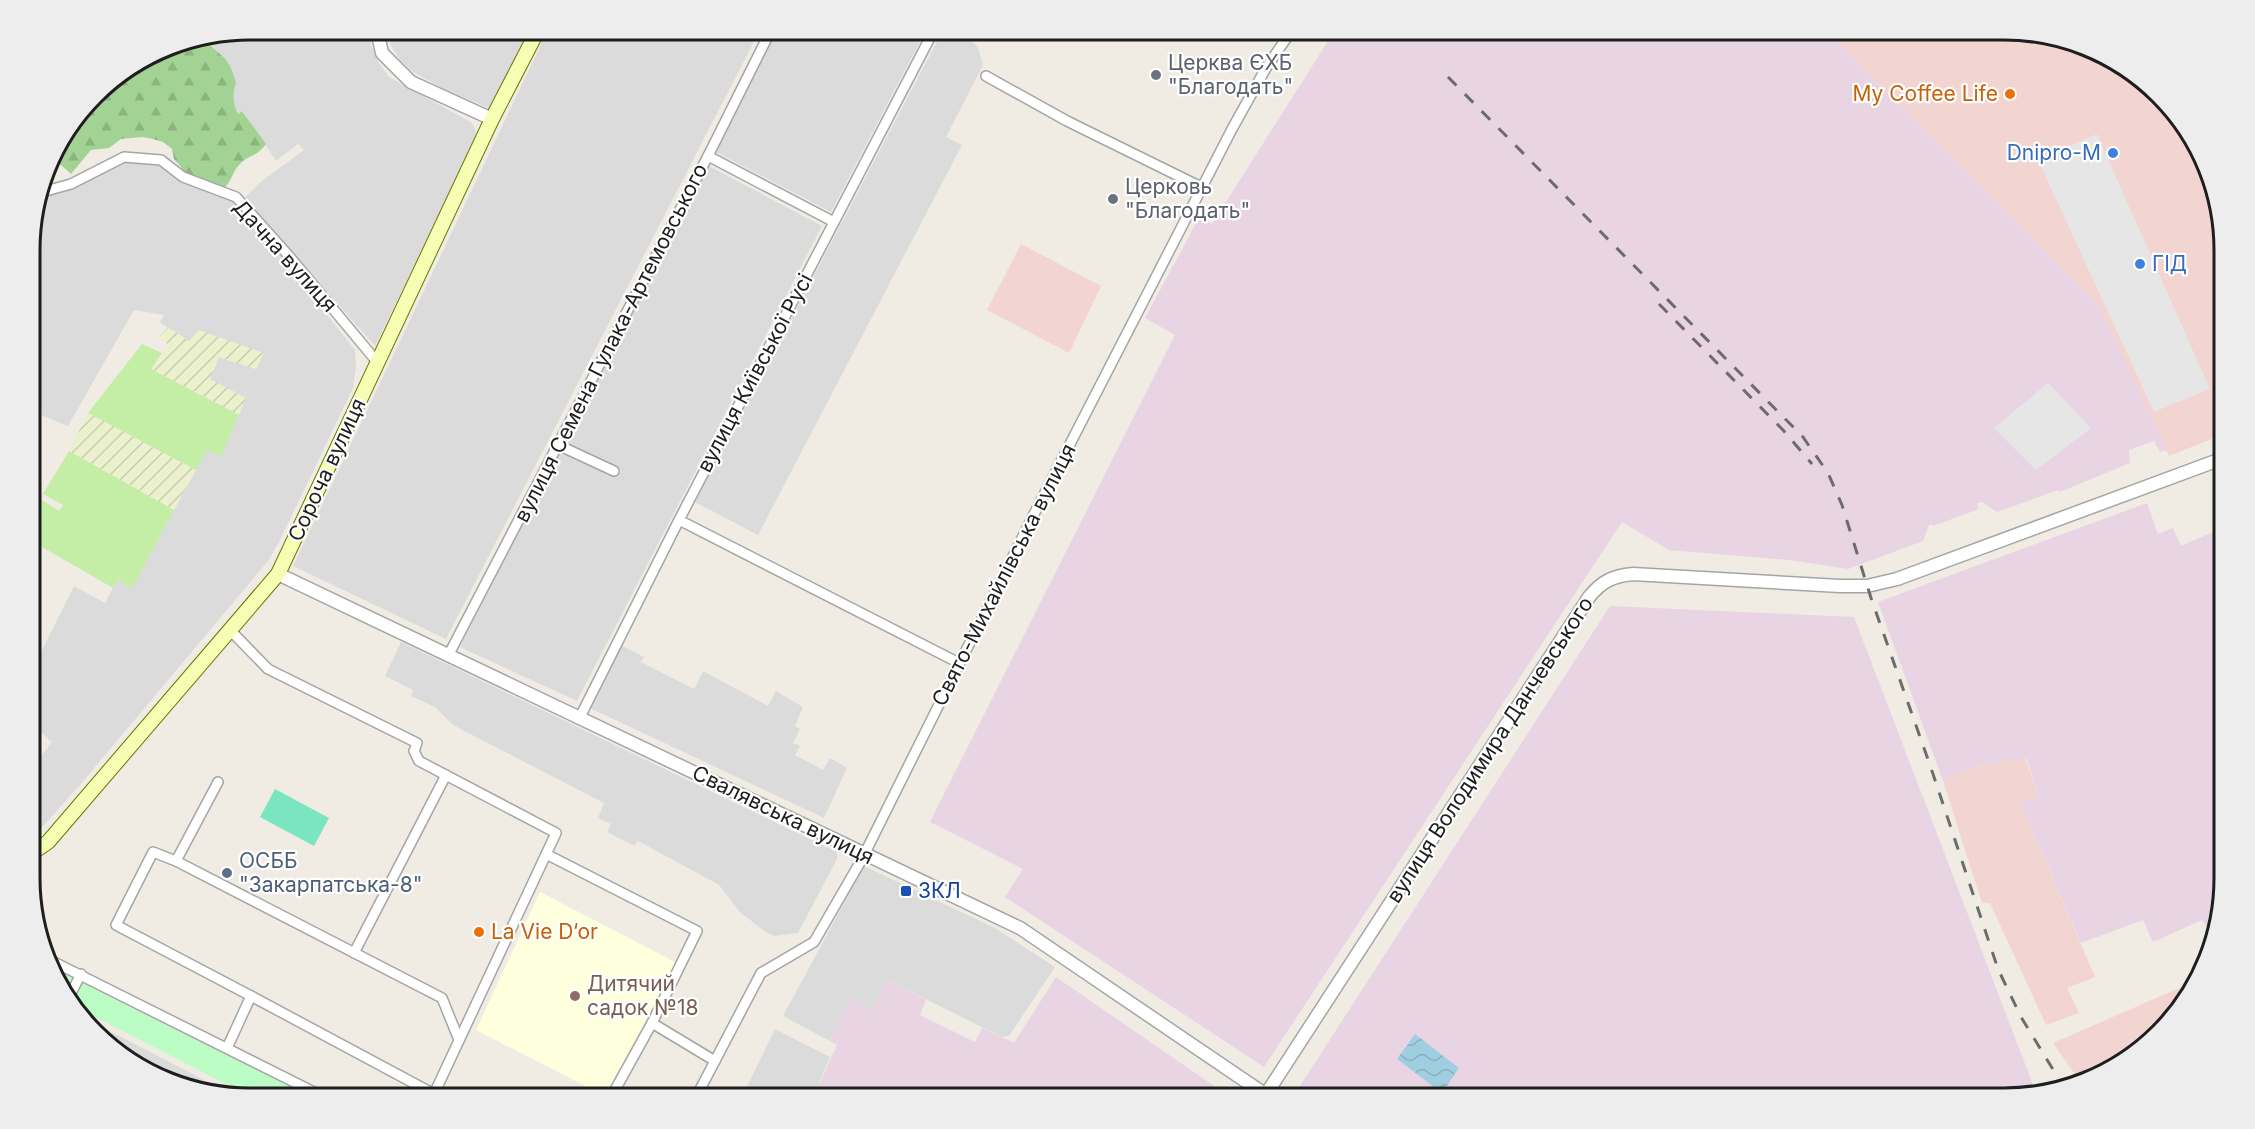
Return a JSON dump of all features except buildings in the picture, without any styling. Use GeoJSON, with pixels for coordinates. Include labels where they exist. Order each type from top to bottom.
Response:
{"type":"FeatureCollection","features":[{"type":"Feature","properties":{"kind":"main road","name":"Сороча вулиця"},"geometry":{"type":"LineString","coordinates":[[40,847],[48,842],[278,574],[492,120],[533,40]]}},
{"type":"Feature","properties":{"kind":"street"},"geometry":{"type":"LineString","coordinates":[[379,40],[382,53],[411,82],[492,120]]}},
{"type":"Feature","properties":{"kind":"street","name":"вулиця Семена Гулака-Артемовського"},"geometry":{"type":"LineString","coordinates":[[450,654],[766,40]]}},
{"type":"Feature","properties":{"kind":"street","name":"вулиця Київської Русі"},"geometry":{"type":"LineString","coordinates":[[580,717],[679,520],[929,40]]}},
{"type":"Feature","properties":{"kind":"street","name":"Свято-Михайлівська вулиця"},"geometry":{"type":"LineString","coordinates":[[701,1088],[761,973],[814,942],[864,854],[959,663],[1251,94],[1286,40]]}},
{"type":"Feature","properties":{"kind":"street"},"geometry":{"type":"LineString","coordinates":[[986,76],[1067,121],[1203,188]]}},
{"type":"Feature","properties":{"kind":"street"},"geometry":{"type":"LineString","coordinates":[[708,156],[834,222]]}},
{"type":"Feature","properties":{"kind":"street","name":"Дачна вулиця"},"geometry":{"type":"LineString","coordinates":[[50,190],[71,183],[124,157],[162,160],[183,177],[236,197],[289,256],[378,363]]}},
{"type":"Feature","properties":{"kind":"street"},"geometry":{"type":"LineString","coordinates":[[558,445],[614,471]]}},
{"type":"Feature","properties":{"kind":"street","name":"вулиця Володимира Данчевського"},"geometry":{"type":"LineString","coordinates":[[1270,1088],[1589,597],[1604,581],[1633,574],[1867,586],[1970,553],[2214,462]]}},
{"type":"Feature","properties":{"kind":"street"},"geometry":{"type":"LineString","coordinates":[[679,520],[959,663]]}},
{"type":"Feature","properties":{"kind":"street","name":"Свалявська вулиця"},"geometry":{"type":"LineString","coordinates":[[278,574],[450,654],[1020,928],[1251,1088]]}},
{"type":"Feature","properties":{"kind":"street"},"geometry":{"type":"LineString","coordinates":[[230,630],[268,669],[417,743],[414,751],[419,760],[556,834],[437,1088]]}},
{"type":"Feature","properties":{"kind":"street"},"geometry":{"type":"LineString","coordinates":[[354,953],[446,775]]}},
{"type":"Feature","properties":{"kind":"street"},"geometry":{"type":"LineString","coordinates":[[177,861],[218,782]]}},
{"type":"Feature","properties":{"kind":"street"},"geometry":{"type":"LineString","coordinates":[[418,1088],[116,925],[153,852],[177,861],[442,998],[459,1040]]}},
{"type":"Feature","properties":{"kind":"street"},"geometry":{"type":"LineString","coordinates":[[546,854],[697,931],[652,1023],[616,1088]]}},
{"type":"Feature","properties":{"kind":"street"},"geometry":{"type":"LineString","coordinates":[[58,964],[306,1088]]}},
{"type":"Feature","properties":{"kind":"street"},"geometry":{"type":"LineString","coordinates":[[73,990],[81,974]]}},
{"type":"Feature","properties":{"kind":"street"},"geometry":{"type":"LineString","coordinates":[[226,1048],[250,996]]}},
{"type":"Feature","properties":{"kind":"street"},"geometry":{"type":"LineString","coordinates":[[652,1023],[715,1061]]}},
{"type":"Feature","properties":{"kind":"shaded area"},"geometry":{"type":"Polygon","coordinates":[[[250,40],[370,40],[379,63],[389,77],[472,123],[476,131],[473,145],[375,346],[244,198],[262,181],[304,150],[298,144],[276,161],[243,111],[238,114],[199,47],[223,42],[250,40]]]}},
{"type":"Feature","properties":{"kind":"shaded area"},"geometry":{"type":"Polygon","coordinates":[[[390,40],[527,40],[489,108],[446,90],[410,70],[391,46],[390,40]]]}},
{"type":"Feature","properties":{"kind":"shaded area"},"geometry":{"type":"Polygon","coordinates":[[[543,40],[755,40],[446,639],[293,566],[543,40]]]}},
{"type":"Feature","properties":{"kind":"shaded area"},"geometry":{"type":"Polygon","coordinates":[[[772,40],[921,40],[831,212],[716,152],[772,40]]]}},
{"type":"Feature","properties":{"kind":"shaded area"},"geometry":{"type":"Polygon","coordinates":[[[938,40],[972,41],[978,48],[983,65],[946,137],[962,145],[758,535],[695,502],[938,40]]]}},
{"type":"Feature","properties":{"kind":"shaded area"},"geometry":{"type":"Polygon","coordinates":[[[1329,40],[1836,40],[2098,305],[2167,450],[2160,452],[2154,441],[2129,450],[2130,463],[2060,492],[2058,490],[1997,512],[1982,502],[1977,503],[1979,509],[1933,526],[1929,525],[1923,541],[1848,569],[1789,560],[1669,550],[1622,522],[1264,1067],[1005,897],[1023,869],[930,822],[1175,335],[1145,318],[1200,216],[1212,224],[1329,40]]]}},
{"type":"Feature","properties":{"kind":"shaded area","name":"ГІД"},"geometry":{"type":"Polygon","coordinates":[[[1836,40],[2032,42],[2059,48],[2098,62],[2143,93],[2162,112],[2186,145],[2199,170],[2213,223],[2214,438],[2169,456],[2098,305],[1836,40]]]}},
{"type":"Feature","properties":{"kind":"shaded area"},"geometry":{"type":"Polygon","coordinates":[[[2097,134],[2210,389],[2154,412],[2038,160],[2097,134]]]}},
{"type":"Feature","properties":{"kind":"shaded area"},"geometry":{"type":"Polygon","coordinates":[[[124,157],[161,160],[183,177],[236,197],[289,256],[284,261],[355,350],[356,366],[353,388],[268,561],[40,830],[40,757],[52,742],[40,732],[40,653],[74,586],[105,603],[117,580],[132,587],[207,449],[221,457],[210,379],[219,357],[256,369],[189,341],[160,322],[164,315],[134,310],[68,426],[41,415],[41,236],[50,188],[124,157]]]}},
{"type":"Feature","properties":{"kind":"shaded area"},"geometry":{"type":"Polygon","coordinates":[[[709,166],[822,226],[577,701],[460,647],[560,450],[617,476],[621,470],[565,442],[709,166]]]}},
{"type":"Feature","properties":{"kind":"shaded area"},"geometry":{"type":"Polygon","coordinates":[[[1021,244],[1101,286],[1069,353],[987,310],[1021,244]]]}},
{"type":"Feature","properties":{"kind":"shaded area"},"geometry":{"type":"Polygon","coordinates":[[[168,327],[189,341],[199,330],[264,353],[256,369],[219,357],[210,379],[246,398],[239,415],[151,369],[169,345],[159,337],[168,327]]]}},
{"type":"Feature","properties":{"kind":"shaded area"},"geometry":{"type":"Polygon","coordinates":[[[2048,383],[2091,428],[2036,470],[1994,428],[2048,383]]]}},
{"type":"Feature","properties":{"kind":"shaded area"},"geometry":{"type":"Polygon","coordinates":[[[88,413],[196,470],[174,510],[69,451],[88,413]]]}},
{"type":"Feature","properties":{"kind":"shaded area"},"geometry":{"type":"Polygon","coordinates":[[[2147,503],[2158,534],[2173,528],[2181,546],[2214,531],[2214,879],[2213,906],[2208,929],[2202,920],[2153,942],[2143,920],[2081,943],[2020,802],[2038,794],[2026,758],[2015,762],[2012,757],[1992,765],[1985,763],[1943,781],[1878,602],[2147,503]]]}},
{"type":"Feature","properties":{"kind":"shaded area"},"geometry":{"type":"Polygon","coordinates":[[[1610,606],[1854,617],[2033,1086],[2019,1088],[1299,1088],[1610,606]]]}},
{"type":"Feature","properties":{"kind":"shaded area"},"geometry":{"type":"Polygon","coordinates":[[[401,642],[837,852],[837,859],[798,933],[774,936],[764,931],[740,912],[719,885],[638,841],[634,846],[607,832],[611,824],[598,818],[604,803],[453,725],[435,707],[411,696],[413,690],[385,676],[401,642]]]}},
{"type":"Feature","properties":{"kind":"shaded area"},"geometry":{"type":"Polygon","coordinates":[[[621,645],[644,657],[641,662],[694,689],[703,671],[768,706],[776,691],[803,707],[795,726],[800,729],[793,743],[800,746],[795,755],[823,770],[830,758],[847,768],[824,818],[590,708],[621,645]]]}},
{"type":"Feature","properties":{"kind":"shaded area"},"geometry":{"type":"Polygon","coordinates":[[[2012,757],[2025,758],[2038,794],[2020,802],[2095,977],[2067,988],[2079,1013],[2046,1025],[1990,903],[1982,903],[1943,781],[1985,763],[1992,765],[2012,757]]]}},
{"type":"Feature","properties":{"kind":"shaded area"},"geometry":{"type":"Polygon","coordinates":[[[864,866],[995,928],[1055,967],[1009,1036],[1002,1037],[887,980],[873,1011],[850,1000],[830,1041],[783,1016],[864,866]]]}},
{"type":"Feature","properties":{"kind":"shaded area","name":"Дитячий садок №18"},"geometry":{"type":"Polygon","coordinates":[[[540,892],[677,963],[609,1088],[589,1088],[476,1030],[540,892]]]}},
{"type":"Feature","properties":{"kind":"shaded area"},"geometry":{"type":"Polygon","coordinates":[[[1056,977],[1217,1088],[817,1088],[837,1045],[830,1041],[850,999],[873,1011],[887,980],[926,1000],[920,1015],[975,1042],[982,1028],[1014,1043],[1056,977]]]}},
{"type":"Feature","properties":{"kind":"shaded area"},"geometry":{"type":"Polygon","coordinates":[[[2185,986],[2162,1017],[2143,1036],[2098,1067],[2076,1075],[2053,1043],[2185,986]]]}},
{"type":"Feature","properties":{"kind":"shaded area"},"geometry":{"type":"Polygon","coordinates":[[[104,1028],[214,1085],[157,1067],[134,1053],[104,1028]]]}},
{"type":"Feature","properties":{"kind":"shaded area"},"geometry":{"type":"Polygon","coordinates":[[[775,1029],[830,1057],[817,1088],[746,1088],[775,1029]]]}},
{"type":"Feature","properties":{"kind":"green space"},"geometry":{"type":"Polygon","coordinates":[[[211,45],[227,61],[233,73],[236,83],[234,99],[238,114],[242,111],[266,144],[260,151],[240,164],[229,182],[220,191],[186,178],[174,159],[172,149],[163,142],[142,137],[121,139],[109,148],[91,150],[71,174],[59,164],[62,157],[84,123],[102,102],[123,84],[170,56],[211,45]]]}},
{"type":"Feature","properties":{"kind":"green space"},"geometry":{"type":"Polygon","coordinates":[[[142,344],[162,353],[151,369],[239,415],[221,457],[207,450],[196,470],[88,413],[142,344]]]}},
{"type":"Feature","properties":{"kind":"green space"},"geometry":{"type":"Polygon","coordinates":[[[69,451],[174,510],[132,588],[118,580],[113,588],[41,546],[41,499],[59,511],[63,505],[43,494],[69,451]]]}},
{"type":"Feature","properties":{"kind":"green space"},"geometry":{"type":"Polygon","coordinates":[[[275,789],[329,818],[314,846],[260,817],[275,789]]]}},
{"type":"Feature","properties":{"kind":"green space"},"geometry":{"type":"Polygon","coordinates":[[[61,969],[298,1088],[232,1087],[91,1015],[61,969]]]}},
{"type":"Feature","properties":{"kind":"water"},"geometry":{"type":"Polygon","coordinates":[[[1415,1034],[1459,1068],[1445,1088],[1435,1088],[1397,1059],[1415,1034]]]}},
{"type":"Feature","properties":{"kind":"railway"},"geometry":{"type":"LineString","coordinates":[[1448,77],[1803,437],[1828,473],[1842,505],[1871,598],[1998,969],[2021,1017],[2060,1080]]}},
{"type":"Feature","properties":{"kind":"railway"},"geometry":{"type":"LineString","coordinates":[[1659,304],[1783,430],[1812,464]]}},
{"type":"Feature","properties":{"kind":"place","name":"Церква ЄХБ \"Благодать\""},"geometry":{"type":"Point","coordinates":[1156,75]}},
{"type":"Feature","properties":{"kind":"place","name":"My Coffee Life"},"geometry":{"type":"Point","coordinates":[2010,94]}},
{"type":"Feature","properties":{"kind":"place","name":"Dnipro-M"},"geometry":{"type":"Point","coordinates":[2113,153]}},
{"type":"Feature","properties":{"kind":"place","name":"Церковь \"Благодать\""},"geometry":{"type":"Point","coordinates":[1113,199]}},
{"type":"Feature","properties":{"kind":"place","name":"ГІД"},"geometry":{"type":"Point","coordinates":[2140,264]}},
{"type":"Feature","properties":{"kind":"place","name":"ОСББ \"Закарпатська-8\""},"geometry":{"type":"Point","coordinates":[227,873]}},
{"type":"Feature","properties":{"kind":"place","name":"ЗКЛ"},"geometry":{"type":"Point","coordinates":[906,891]}},
{"type":"Feature","properties":{"kind":"place","name":"La Vie D‘or"},"geometry":{"type":"Point","coordinates":[479,932]}},
{"type":"Feature","properties":{"kind":"place","name":"Дитячий садок №18"},"geometry":{"type":"Point","coordinates":[575,996]}}]}
